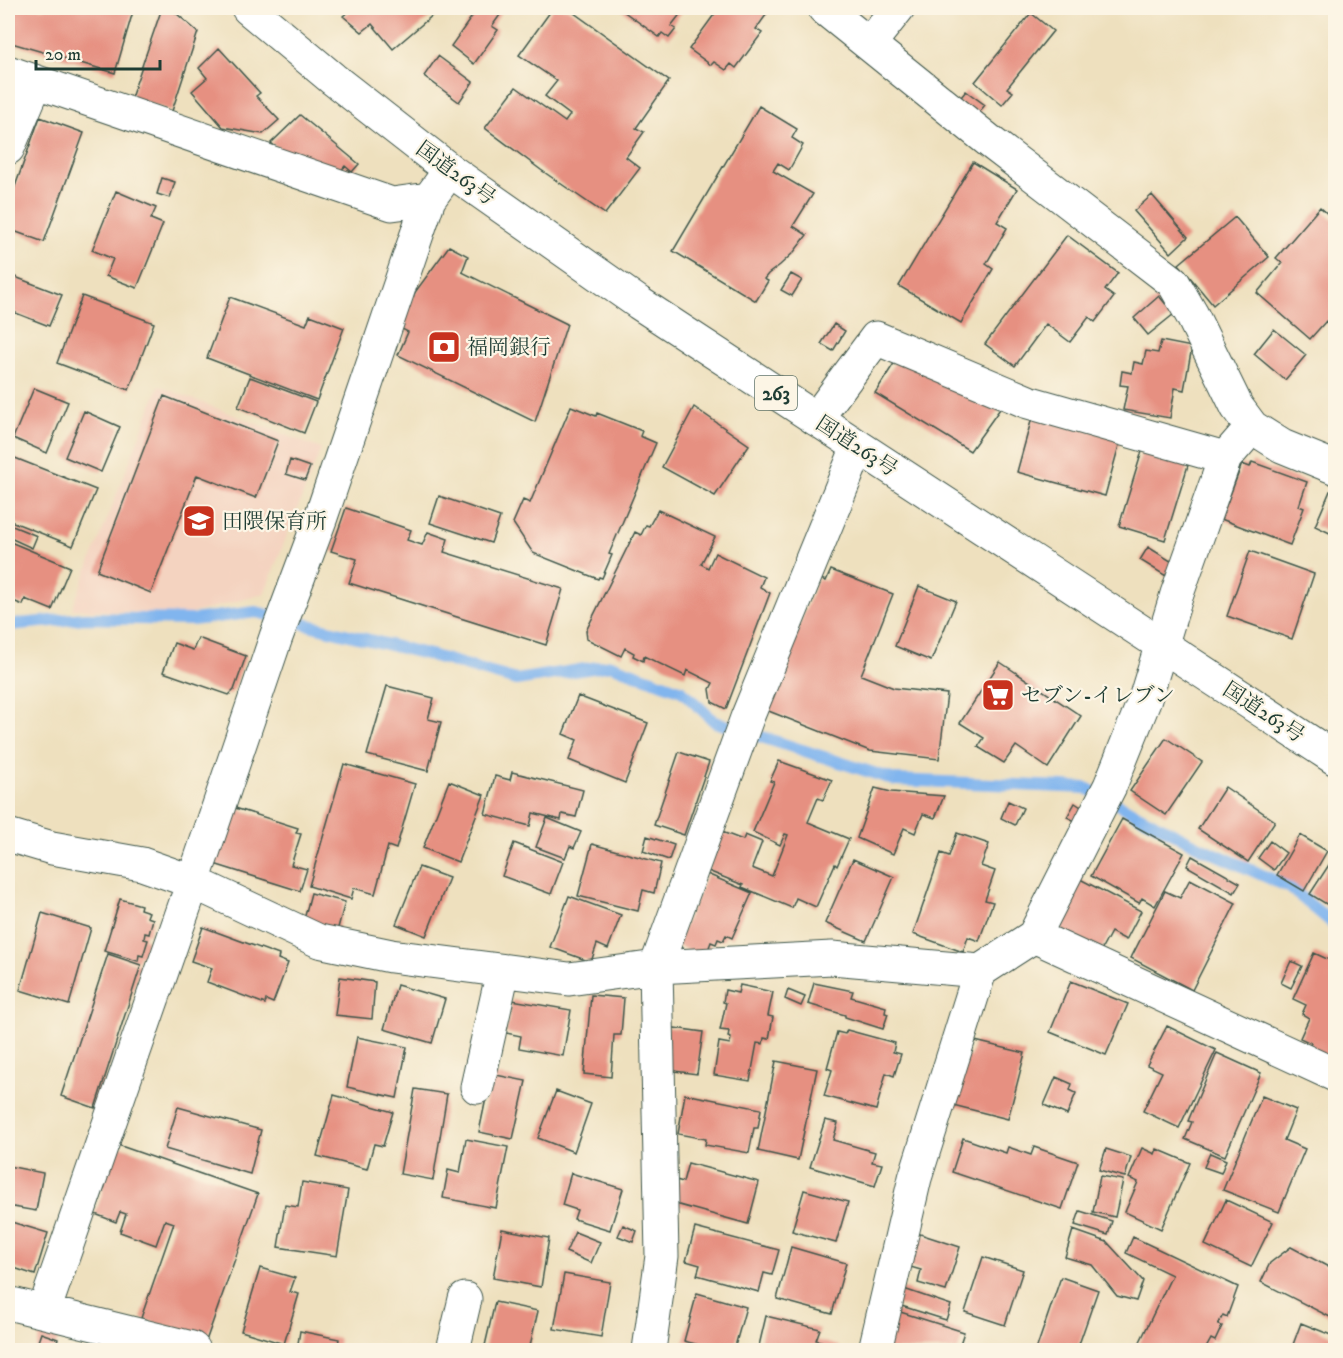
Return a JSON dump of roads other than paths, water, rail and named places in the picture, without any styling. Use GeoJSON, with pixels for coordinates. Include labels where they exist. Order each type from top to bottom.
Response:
{"type":"FeatureCollection","features":[{"type":"Feature","properties":{"kind":"main road","name":"国道263号"},"geometry":{"type":"LineString","coordinates":[[248,8],[333,79],[451,171],[639,303],[1335,759]]}},
{"type":"Feature","properties":{"kind":"main road"},"geometry":{"type":"LineString","coordinates":[[824,8],[993,144],[1173,282],[1238,407],[1252,427],[1282,446],[1335,468]]}},
{"type":"Feature","properties":{"kind":"main road"},"geometry":{"type":"LineString","coordinates":[[869,44],[898,8]]}},
{"type":"Feature","properties":{"kind":"main road"},"geometry":{"type":"LineString","coordinates":[[8,148],[22,77],[392,204],[429,199]]}},
{"type":"Feature","properties":{"kind":"main road"},"geometry":{"type":"LineString","coordinates":[[44,1311],[276,637],[321,517],[429,199],[451,171]]}},
{"type":"Feature","properties":{"kind":"main road"},"geometry":{"type":"LineString","coordinates":[[816,419],[876,338],[1028,402],[1225,458]]}},
{"type":"Feature","properties":{"kind":"main road"},"geometry":{"type":"LineString","coordinates":[[8,835],[52,848],[142,864],[193,882],[319,941],[391,956],[569,979],[656,967],[832,958],[980,971],[1034,936],[1105,797],[1145,699],[1161,644],[1225,458],[1252,427]]}},
{"type":"Feature","properties":{"kind":"main road"},"geometry":{"type":"LineString","coordinates":[[649,1350],[662,1256],[656,967],[747,718],[858,447]]}},
{"type":"Feature","properties":{"kind":"main road"},"geometry":{"type":"LineString","coordinates":[[1034,936],[1335,1075]]}},
{"type":"Feature","properties":{"kind":"main road"},"geometry":{"type":"LineString","coordinates":[[477,1088],[503,970]]}},
{"type":"Feature","properties":{"kind":"main road"},"geometry":{"type":"LineString","coordinates":[[875,1350],[915,1178],[980,971]]}},
{"type":"Feature","properties":{"kind":"main road"},"geometry":{"type":"LineString","coordinates":[[453,1350],[465,1299]]}},
{"type":"Feature","properties":{"kind":"main road"},"geometry":{"type":"LineString","coordinates":[[8,1303],[194,1350]]}},
{"type":"Feature","properties":{"kind":"waterway"},"geometry":{"type":"LineString","coordinates":[[8,625],[85,618],[192,620],[256,612],[430,655],[516,680],[611,665],[682,691],[715,722],[895,780],[1086,788],[1202,848],[1289,887],[1336,926]]}},
{"type":"Feature","properties":{"kind":"place","name":"福岡銀行"},"geometry":{"type":"Point","coordinates":[444,347]}},
{"type":"Feature","properties":{"kind":"place","name":"田隈保育所"},"geometry":{"type":"Point","coordinates":[199,521]}},
{"type":"Feature","properties":{"kind":"place","name":"セブン-イレブン"},"geometry":{"type":"Point","coordinates":[998,695]}}]}
